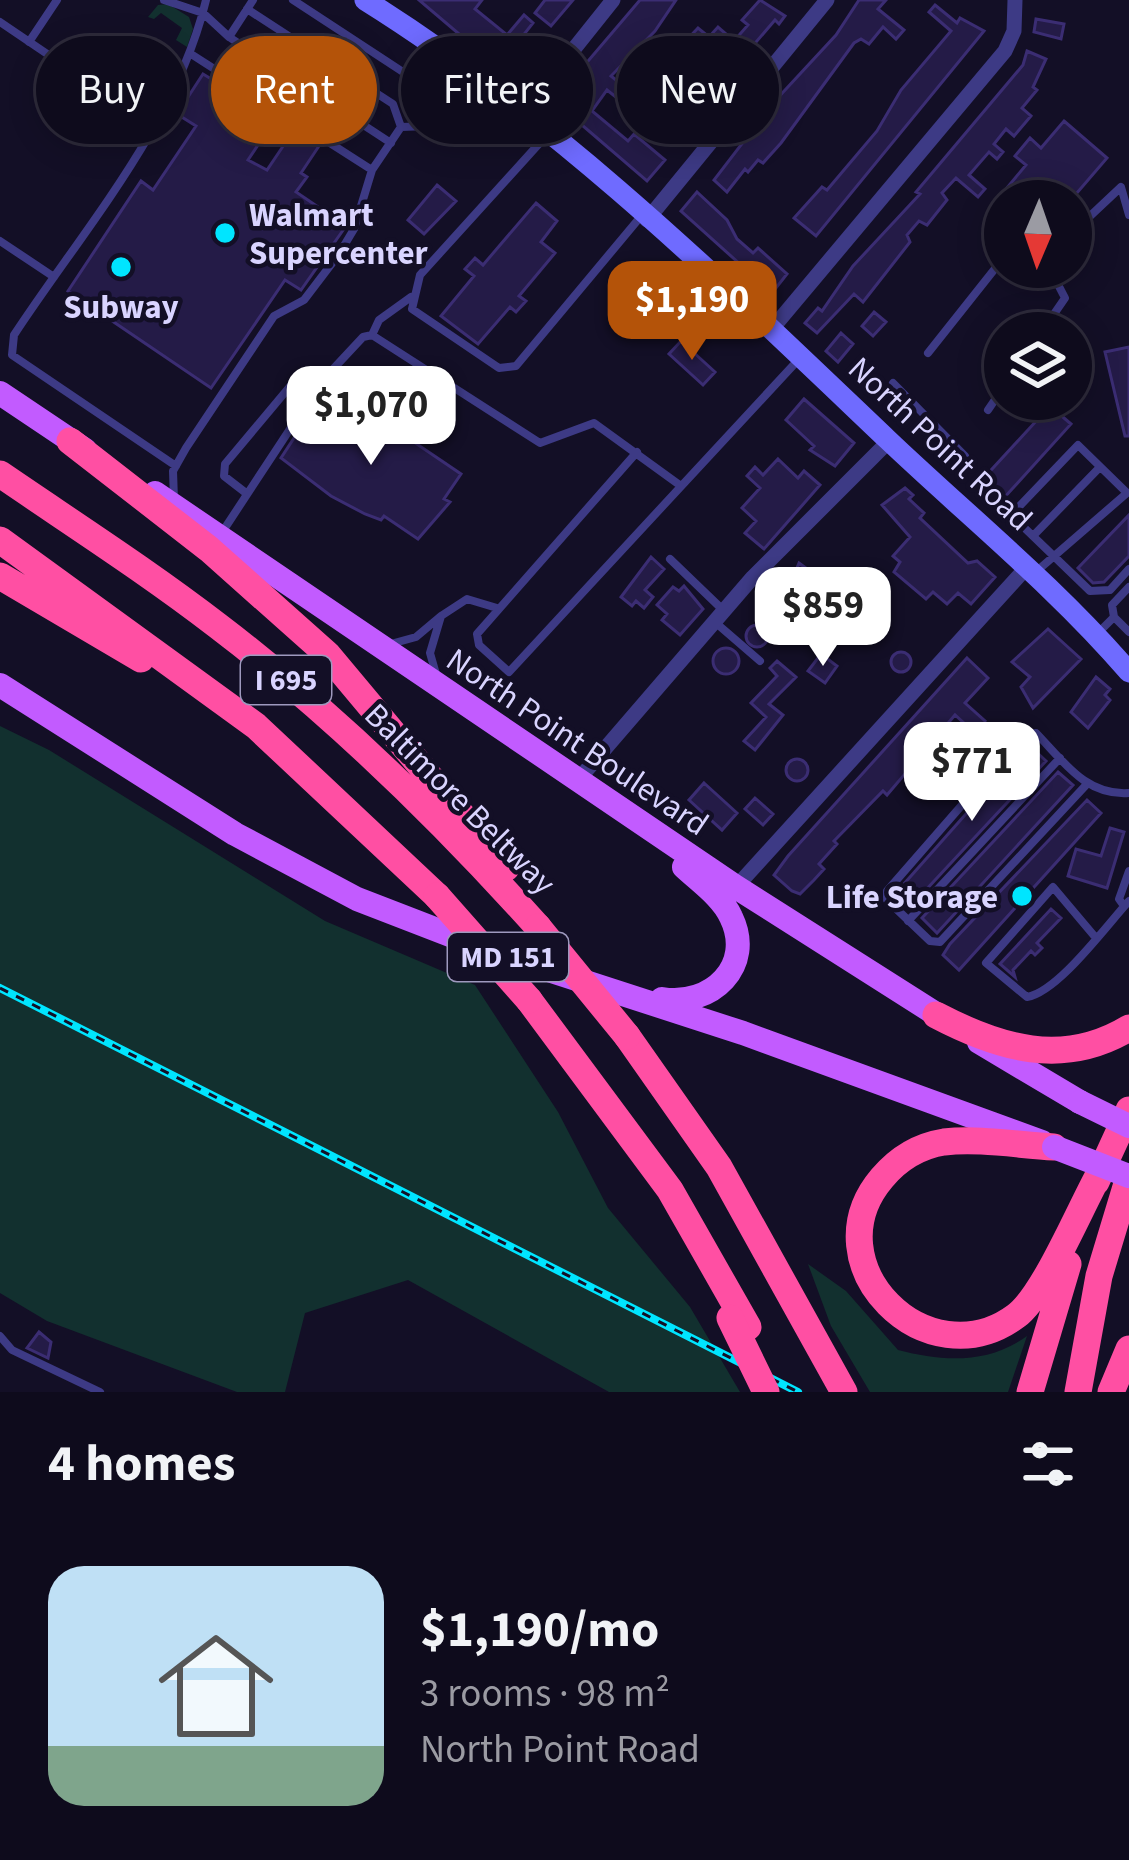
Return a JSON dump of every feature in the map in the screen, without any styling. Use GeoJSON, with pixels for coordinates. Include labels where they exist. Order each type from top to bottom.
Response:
{"type":"FeatureCollection","features":[{"type":"Feature","properties":{"kind":"highway"},"geometry":{"type":"LineString","coordinates":[[70,441],[209,549],[327,654],[415,754],[547,930]]}},
{"type":"Feature","properties":{"kind":"highway","name":"Baltimore Beltway"},"geometry":{"type":"LineString","coordinates":[[0,474],[218,625],[289,682],[418,800],[547,930],[719,1167],[839,1383]]}},
{"type":"Feature","properties":{"kind":"highway","name":"I 695"},"geometry":{"type":"LineString","coordinates":[[0,540],[256,726],[437,896],[529,1000],[619,1117],[739,1323]]}},
{"type":"Feature","properties":{"kind":"highway"},"geometry":{"type":"LineString","coordinates":[[0,576],[122,646],[248,735],[437,896]]}},
{"type":"Feature","properties":{"kind":"highway"},"geometry":{"type":"LineString","coordinates":[[936,1015],[976,1036],[1030,1051],[1078,1049],[1129,1028]]}},
{"type":"Feature","properties":{"kind":"highway"},"geometry":{"type":"LineString","coordinates":[[1078,1392],[1129,1110]]}},
{"type":"Feature","properties":{"kind":"highway"},"geometry":{"type":"LineString","coordinates":[[1054,1147],[944,1142],[913,1151],[888,1171],[869,1193],[859,1238],[861,1262],[887,1307],[911,1324],[943,1335],[976,1335],[1017,1316],[1120,1173]]}},
{"type":"Feature","properties":{"kind":"highway"},"geometry":{"type":"LineString","coordinates":[[1030,1392],[1120,1173]]}},
{"type":"Feature","properties":{"kind":"highway"},"geometry":{"type":"LineString","coordinates":[[739,1323],[766,1392]]}},
{"type":"Feature","properties":{"kind":"highway"},"geometry":{"type":"LineString","coordinates":[[739,1323],[781,1392]]}},
{"type":"Feature","properties":{"kind":"highway"},"geometry":{"type":"LineString","coordinates":[[1111,1392],[1129,1349]]}},
{"type":"Feature","properties":{"kind":"main road","name":"North Point Boulevard"},"geometry":{"type":"LineString","coordinates":[[0,393],[220,536],[736,887],[936,1015],[1129,1126]]}},
{"type":"Feature","properties":{"kind":"main road","name":"MD 151"},"geometry":{"type":"LineString","coordinates":[[0,685],[236,834],[357,899],[502,956],[630,994],[1120,1173]]}},
{"type":"Feature","properties":{"kind":"main road"},"geometry":{"type":"LineString","coordinates":[[626,814],[726,908],[739,944],[730,974],[712,990],[672,1000],[630,994]]}},
{"type":"Feature","properties":{"kind":"street","name":"North Point Road"},"geometry":{"type":"LineString","coordinates":[[365,0],[390,6],[427,36]]}},
{"type":"Feature","properties":{"kind":"street"},"geometry":{"type":"LineString","coordinates":[[584,36],[613,0]]}},
{"type":"Feature","properties":{"kind":"street"},"geometry":{"type":"LineString","coordinates":[[644,217],[827,0]]}},
{"type":"Feature","properties":{"kind":"street"},"geometry":{"type":"LineString","coordinates":[[770,330],[1005,51],[1014,31],[1016,0]]}},
{"type":"Feature","properties":{"kind":"street","name":"North Point Road"},"geometry":{"type":"LineString","coordinates":[[558,144],[801,357],[1129,672]]}},
{"type":"Feature","properties":{"kind":"street"},"geometry":{"type":"LineString","coordinates":[[578,780],[719,617],[889,441]]}},
{"type":"Feature","properties":{"kind":"street"},"geometry":{"type":"LineString","coordinates":[[736,887],[1029,572]]}},
{"type":"Feature","properties":{"kind":"lane"},"geometry":{"type":"LineString","coordinates":[[29,42],[57,0]]}},
{"type":"Feature","properties":{"kind":"lane"},"geometry":{"type":"LineString","coordinates":[[164,0],[202,14],[228,36]]}},
{"type":"Feature","properties":{"kind":"lane"},"geometry":{"type":"LineString","coordinates":[[187,61],[206,0]]}},
{"type":"Feature","properties":{"kind":"lane"},"geometry":{"type":"LineString","coordinates":[[293,0],[401,71]]}},
{"type":"Feature","properties":{"kind":"lane"},"geometry":{"type":"LineString","coordinates":[[176,507],[176,466],[274,316],[304,300],[339,254],[354,230],[372,170],[401,127],[394,104],[250,4],[230,36]]}},
{"type":"Feature","properties":{"kind":"lane"},"geometry":{"type":"LineString","coordinates":[[0,22],[36,47]]}},
{"type":"Feature","properties":{"kind":"lane"},"geometry":{"type":"LineString","coordinates":[[191,54],[372,170]]}},
{"type":"Feature","properties":{"kind":"lane"},"geometry":{"type":"LineString","coordinates":[[377,134],[391,143]]}},
{"type":"Feature","properties":{"kind":"lane"},"geometry":{"type":"LineString","coordinates":[[140,144],[14,335],[12,355],[176,466]]}},
{"type":"Feature","properties":{"kind":"lane"},"geometry":{"type":"LineString","coordinates":[[539,144],[420,275],[412,309],[499,368],[516,366],[644,217]]}},
{"type":"Feature","properties":{"kind":"lane"},"geometry":{"type":"LineString","coordinates":[[1092,214],[1121,187],[1129,215]]}},
{"type":"Feature","properties":{"kind":"lane"},"geometry":{"type":"LineString","coordinates":[[0,241],[54,278]]}},
{"type":"Feature","properties":{"kind":"lane"},"geometry":{"type":"LineString","coordinates":[[928,353],[984,282]]}},
{"type":"Feature","properties":{"kind":"lane"},"geometry":{"type":"LineString","coordinates":[[372,335],[379,320],[411,298]]}},
{"type":"Feature","properties":{"kind":"lane"},"geometry":{"type":"LineString","coordinates":[[220,536],[312,396],[363,337],[372,335],[540,443],[594,423],[681,486]]}},
{"type":"Feature","properties":{"kind":"lane"},"geometry":{"type":"LineString","coordinates":[[637,452],[497,608],[477,640],[509,672],[801,357]]}},
{"type":"Feature","properties":{"kind":"lane"},"geometry":{"type":"LineString","coordinates":[[893,382],[965,456]]}},
{"type":"Feature","properties":{"kind":"lane"},"geometry":{"type":"LineString","coordinates":[[246,493],[224,476],[225,464],[292,384],[312,396]]}},
{"type":"Feature","properties":{"kind":"lane"},"geometry":{"type":"LineString","coordinates":[[1029,572],[1057,557],[1128,494],[1078,445],[1011,515],[1057,557],[1090,591],[1114,594],[1129,586]]}},
{"type":"Feature","properties":{"kind":"lane"},"geometry":{"type":"LineString","coordinates":[[1033,536],[1100,467]]}},
{"type":"Feature","properties":{"kind":"lane"},"geometry":{"type":"LineString","coordinates":[[670,559],[760,661]]}},
{"type":"Feature","properties":{"kind":"lane"},"geometry":{"type":"LineString","coordinates":[[1095,636],[1114,617],[1114,594],[1129,569]]}},
{"type":"Feature","properties":{"kind":"lane"},"geometry":{"type":"LineString","coordinates":[[381,646],[416,637],[467,599],[497,608]]}},
{"type":"Feature","properties":{"kind":"lane"},"geometry":{"type":"LineString","coordinates":[[439,687],[430,653],[441,616]]}},
{"type":"Feature","properties":{"kind":"lane"},"geometry":{"type":"LineString","coordinates":[[1114,617],[1129,632]]}},
{"type":"Feature","properties":{"kind":"lane"},"geometry":{"type":"LineString","coordinates":[[1087,784],[940,942],[930,941],[887,900],[886,891],[1023,735],[1036,734],[1087,784],[1106,794],[1129,793]]}},
{"type":"Feature","properties":{"kind":"lane"},"geometry":{"type":"LineString","coordinates":[[908,921],[1060,758]]}},
{"type":"Feature","properties":{"kind":"lane"},"geometry":{"type":"LineString","coordinates":[[1096,938],[1063,892],[1053,887],[986,963],[1027,997],[1042,994],[1096,938],[1126,904],[1119,899],[1129,871]]}},
{"type":"Feature","properties":{"kind":"lane"},"geometry":{"type":"LineString","coordinates":[[0,1336],[12,1350],[100,1392]]}},
{"type":"Feature","properties":{"kind":"green space"},"geometry":{"type":"Polygon","coordinates":[[[168,4],[189,17],[193,29],[187,47],[187,36],[178,36],[182,28],[161,13],[154,19],[148,17],[158,5],[168,4]]]}},
{"type":"Feature","properties":{"kind":"green space"},"geometry":{"type":"Polygon","coordinates":[[[0,726],[49,750],[325,921],[475,985],[558,1112],[608,1208],[690,1307],[740,1392],[609,1392],[408,1280],[305,1313],[285,1392],[237,1392],[47,1321],[0,1293],[0,726]]]}},
{"type":"Feature","properties":{"kind":"green space"},"geometry":{"type":"Polygon","coordinates":[[[808,1264],[846,1291],[898,1350],[965,1358],[997,1352],[1027,1336],[1008,1392],[870,1392],[831,1326],[808,1264]]]}},
{"type":"Feature","properties":{"kind":"building"},"geometry":{"type":"Polygon","coordinates":[[[419,0],[482,0],[475,9],[507,35],[524,15],[533,23],[523,36],[461,36],[419,0]]]}},
{"type":"Feature","properties":{"kind":"building"},"geometry":{"type":"Polygon","coordinates":[[[545,0],[573,0],[551,26],[535,13],[545,0]]]}},
{"type":"Feature","properties":{"kind":"building"},"geometry":{"type":"Polygon","coordinates":[[[640,0],[676,0],[650,36],[617,36],[617,70],[611,76],[617,81],[617,98],[607,90],[593,110],[593,55],[640,0]]]}},
{"type":"Feature","properties":{"kind":"building"},"geometry":{"type":"Polygon","coordinates":[[[760,0],[785,16],[761,36],[738,36],[748,25],[742,20],[760,0]]]}},
{"type":"Feature","properties":{"kind":"building"},"geometry":{"type":"Polygon","coordinates":[[[859,0],[886,0],[878,9],[904,30],[896,39],[883,27],[869,44],[861,39],[854,43],[781,143],[763,163],[758,160],[748,172],[745,169],[727,192],[714,180],[742,144],[779,144],[779,97],[836,35],[859,0]]]}},
{"type":"Feature","properties":{"kind":"building"},"geometry":{"type":"Polygon","coordinates":[[[935,5],[957,23],[960,18],[984,31],[816,236],[794,218],[822,187],[827,190],[877,131],[901,90],[951,31],[929,12],[935,5]]]}},
{"type":"Feature","properties":{"kind":"building"},"geometry":{"type":"Polygon","coordinates":[[[1036,19],[1064,24],[1061,39],[1034,32],[1036,19]]]}},
{"type":"Feature","properties":{"kind":"building"},"geometry":{"type":"Polygon","coordinates":[[[1027,51],[1046,59],[1033,87],[1037,90],[1022,108],[1031,116],[1014,136],[1006,129],[994,144],[1003,152],[997,159],[989,152],[969,175],[984,190],[978,197],[956,178],[942,193],[947,200],[927,225],[919,221],[907,235],[910,242],[863,302],[854,294],[817,333],[805,323],[818,308],[822,311],[853,266],[920,194],[916,192],[1023,65],[1027,51]]]}},
{"type":"Feature","properties":{"kind":"building","name":"Walmart Supercenter"},"geometry":{"type":"Polygon","coordinates":[[[203,74],[211,79],[211,144],[259,144],[248,160],[267,170],[285,144],[319,146],[301,173],[307,177],[296,192],[346,226],[301,290],[285,280],[211,388],[68,291],[141,181],[153,190],[187,144],[196,126],[187,120],[187,99],[203,74]]]}},
{"type":"Feature","properties":{"kind":"building"},"geometry":{"type":"Polygon","coordinates":[[[593,112],[617,132],[617,144],[646,144],[665,160],[647,181],[593,135],[593,112]]]}},
{"type":"Feature","properties":{"kind":"building"},"geometry":{"type":"Polygon","coordinates":[[[1064,121],[1107,158],[1088,180],[1014,180],[1026,165],[1015,156],[1030,138],[1041,148],[1064,121]]]}},
{"type":"Feature","properties":{"kind":"building"},"geometry":{"type":"Polygon","coordinates":[[[437,185],[456,201],[424,234],[408,220],[437,185]]]}},
{"type":"Feature","properties":{"kind":"building"},"geometry":{"type":"Polygon","coordinates":[[[697,192],[727,220],[737,239],[753,253],[758,248],[787,274],[772,293],[681,211],[697,192]]]}},
{"type":"Feature","properties":{"kind":"building"},"geometry":{"type":"Polygon","coordinates":[[[536,203],[557,221],[541,242],[555,253],[519,296],[526,301],[516,312],[510,307],[478,344],[441,316],[474,276],[465,269],[475,258],[483,265],[536,203]]]}},
{"type":"Feature","properties":{"kind":"building"},"geometry":{"type":"Polygon","coordinates":[[[874,312],[886,322],[873,336],[862,326],[874,312]]]}},
{"type":"Feature","properties":{"kind":"building"},"geometry":{"type":"Polygon","coordinates":[[[841,333],[853,344],[838,362],[826,351],[841,333]]]}},
{"type":"Feature","properties":{"kind":"building"},"geometry":{"type":"Polygon","coordinates":[[[681,341],[715,372],[703,385],[669,354],[681,341]]]}},
{"type":"Feature","properties":{"kind":"building"},"geometry":{"type":"Polygon","coordinates":[[[1129,347],[1129,436],[1125,436],[1105,352],[1129,347]]]}},
{"type":"Feature","properties":{"kind":"building"},"geometry":{"type":"Polygon","coordinates":[[[335,392],[354,405],[348,414],[382,435],[391,421],[402,428],[399,432],[461,474],[444,499],[450,502],[418,539],[384,516],[381,520],[365,514],[331,496],[281,458],[317,403],[324,408],[335,392]]]}},
{"type":"Feature","properties":{"kind":"building"},"geometry":{"type":"Polygon","coordinates":[[[804,399],[854,443],[835,466],[810,450],[814,446],[786,420],[804,399]]]}},
{"type":"Feature","properties":{"kind":"building"},"geometry":{"type":"Polygon","coordinates":[[[1037,420],[1071,424],[1003,499],[982,480],[1037,420]]]}},
{"type":"Feature","properties":{"kind":"building"},"geometry":{"type":"Polygon","coordinates":[[[778,459],[798,478],[804,471],[820,485],[764,549],[745,533],[756,521],[742,508],[760,488],[747,476],[755,467],[763,475],[778,459]]]}},
{"type":"Feature","properties":{"kind":"building"},"geometry":{"type":"Polygon","coordinates":[[[905,488],[924,513],[920,518],[968,563],[977,561],[995,577],[971,604],[958,593],[947,604],[933,592],[926,599],[894,572],[900,562],[893,556],[910,537],[882,505],[905,488]]]}},
{"type":"Feature","properties":{"kind":"building"},"geometry":{"type":"Polygon","coordinates":[[[1129,515],[1129,556],[1104,582],[1093,583],[1078,568],[1129,515]]]}},
{"type":"Feature","properties":{"kind":"building"},"geometry":{"type":"Polygon","coordinates":[[[651,557],[664,569],[645,590],[653,597],[644,608],[636,601],[632,606],[621,597],[651,557]]]}},
{"type":"Feature","properties":{"kind":"building"},"geometry":{"type":"Polygon","coordinates":[[[799,563],[814,574],[793,598],[803,608],[790,617],[770,596],[794,575],[799,563]]]}},
{"type":"Feature","properties":{"kind":"building"},"geometry":{"type":"Polygon","coordinates":[[[684,586],[703,609],[680,635],[662,620],[667,614],[657,605],[673,587],[679,591],[684,586]]]}},
{"type":"Feature","properties":{"kind":"building"},"geometry":{"type":"Polygon","coordinates":[[[819,622],[829,631],[818,648],[805,637],[819,622]]]}},
{"type":"Feature","properties":{"kind":"building"},"geometry":{"type":"Polygon","coordinates":[[[757,625],[768,636],[757,647],[746,636],[757,625]]]}},
{"type":"Feature","properties":{"kind":"building"},"geometry":{"type":"Polygon","coordinates":[[[1048,629],[1081,659],[1033,708],[1021,687],[1030,677],[1012,662],[1048,629]]]}},
{"type":"Feature","properties":{"kind":"building"},"geometry":{"type":"Polygon","coordinates":[[[726,648],[739,661],[726,674],[713,661],[726,648]]]}},
{"type":"Feature","properties":{"kind":"building"},"geometry":{"type":"Polygon","coordinates":[[[901,652],[911,662],[901,672],[891,662],[901,652]]]}},
{"type":"Feature","properties":{"kind":"building"},"geometry":{"type":"Polygon","coordinates":[[[821,654],[837,666],[825,683],[808,671],[821,654]]]}},
{"type":"Feature","properties":{"kind":"building"},"geometry":{"type":"Polygon","coordinates":[[[967,658],[988,678],[965,703],[985,721],[975,733],[955,715],[887,795],[883,791],[834,841],[837,844],[819,864],[824,869],[814,880],[800,894],[792,891],[774,875],[788,856],[967,658]]]}},
{"type":"Feature","properties":{"kind":"building"},"geometry":{"type":"Polygon","coordinates":[[[777,661],[796,677],[769,704],[783,715],[755,750],[744,741],[766,717],[751,703],[777,676],[770,668],[777,661]]]}},
{"type":"Feature","properties":{"kind":"building"},"geometry":{"type":"Polygon","coordinates":[[[1096,677],[1110,689],[1105,695],[1110,700],[1088,728],[1071,712],[1096,677]]]}},
{"type":"Feature","properties":{"kind":"building"},"geometry":{"type":"Polygon","coordinates":[[[1028,744],[1046,761],[909,908],[895,894],[1028,744]]]}},
{"type":"Feature","properties":{"kind":"building"},"geometry":{"type":"Polygon","coordinates":[[[797,759],[808,770],[797,781],[786,770],[797,759]]]}},
{"type":"Feature","properties":{"kind":"building"},"geometry":{"type":"Polygon","coordinates":[[[1058,772],[1073,785],[937,933],[922,918],[1058,772]]]}},
{"type":"Feature","properties":{"kind":"building"},"geometry":{"type":"Polygon","coordinates":[[[704,783],[737,813],[722,830],[689,800],[704,783]]]}},
{"type":"Feature","properties":{"kind":"building"},"geometry":{"type":"Polygon","coordinates":[[[755,798],[773,814],[763,825],[745,809],[755,798]]]}},
{"type":"Feature","properties":{"kind":"building"},"geometry":{"type":"Polygon","coordinates":[[[1087,800],[1101,813],[959,970],[943,955],[950,944],[1087,800]]]}},
{"type":"Feature","properties":{"kind":"building"},"geometry":{"type":"Polygon","coordinates":[[[1110,828],[1124,832],[1107,888],[1068,876],[1076,849],[1101,856],[1110,828]]]}},
{"type":"Feature","properties":{"kind":"building"},"geometry":{"type":"Polygon","coordinates":[[[1051,909],[1061,918],[1037,943],[1042,948],[1035,955],[1031,951],[1013,970],[1015,977],[1000,964],[1051,909]]]}},
{"type":"Feature","properties":{"kind":"building"},"geometry":{"type":"Polygon","coordinates":[[[39,1332],[51,1342],[48,1358],[27,1348],[39,1332]]]}},
{"type":"Feature","properties":{"kind":"railway"},"geometry":{"type":"LineString","coordinates":[[0,988],[798,1392]]}},
{"type":"Feature","properties":{"kind":"place","name":"Walmart Supercenter"},"geometry":{"type":"Point","coordinates":[225,233]}},
{"type":"Feature","properties":{"kind":"place","name":"Subway"},"geometry":{"type":"Point","coordinates":[121,267]}},
{"type":"Feature","properties":{"kind":"place","name":"Life Storage"},"geometry":{"type":"Point","coordinates":[1022,896]}}]}
